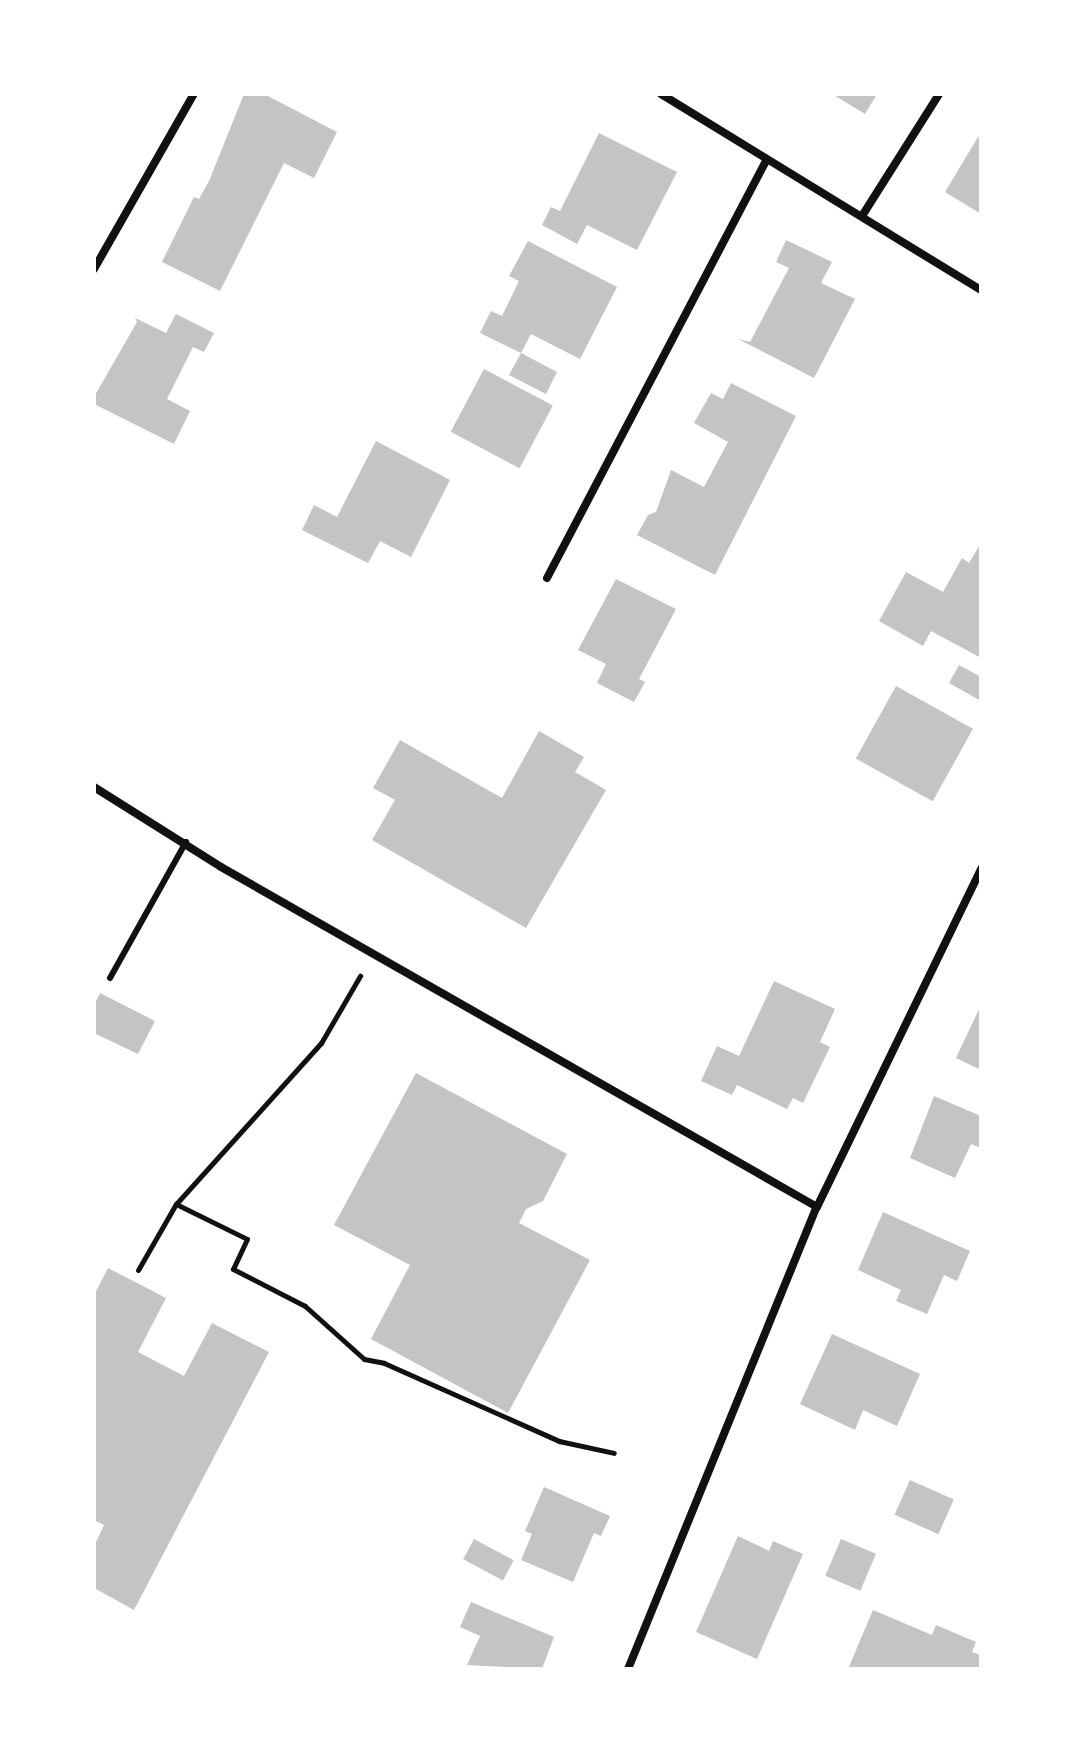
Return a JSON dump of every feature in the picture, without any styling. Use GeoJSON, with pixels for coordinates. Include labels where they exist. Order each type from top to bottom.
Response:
{"type":"FeatureCollection","features":[{"type":"Feature","properties":{"kind":"street"},"geometry":{"type":"LineString","coordinates":[[94,269],[194,94]]}},
{"type":"Feature","properties":{"kind":"street"},"geometry":{"type":"LineString","coordinates":[[661,94],[981,290]]}},
{"type":"Feature","properties":{"kind":"street"},"geometry":{"type":"LineString","coordinates":[[862,216],[939,94]]}},
{"type":"Feature","properties":{"kind":"street"},"geometry":{"type":"LineString","coordinates":[[547,578],[766,160]]}},
{"type":"Feature","properties":{"kind":"street"},"geometry":{"type":"LineString","coordinates":[[94,787],[372,954],[817,1207]]}},
{"type":"Feature","properties":{"kind":"street"},"geometry":{"type":"LineString","coordinates":[[628,1669],[817,1207],[981,869]]}},
{"type":"Feature","properties":{"kind":"lane"},"geometry":{"type":"LineString","coordinates":[[110,978],[186,842]]}},
{"type":"Feature","properties":{"kind":"path"},"geometry":{"type":"LineString","coordinates":[[138,1270],[176,1204],[321,1043],[372,954]]}},
{"type":"Feature","properties":{"kind":"path"},"geometry":{"type":"LineString","coordinates":[[176,1204],[247,1239],[233,1269],[305,1306],[364,1359],[384,1363],[559,1441],[614,1453]]}},
{"type":"Feature","properties":{"kind":"building"},"geometry":{"type":"Polygon","coordinates":[[[244,94],[264,94],[337,132],[314,178],[284,163],[220,291],[162,262],[194,197],[199,199],[209,181],[244,94]]]}},
{"type":"Feature","properties":{"kind":"building"},"geometry":{"type":"Polygon","coordinates":[[[832,94],[877,94],[865,114],[832,94]]]}},
{"type":"Feature","properties":{"kind":"building"},"geometry":{"type":"Polygon","coordinates":[[[599,133],[677,172],[637,250],[587,225],[577,244],[542,225],[551,207],[560,211],[599,133]]]}},
{"type":"Feature","properties":{"kind":"building"},"geometry":{"type":"Polygon","coordinates":[[[978,137],[981,139],[981,214],[945,192],[978,137]]]}},
{"type":"Feature","properties":{"kind":"building"},"geometry":{"type":"Polygon","coordinates":[[[786,240],[832,262],[821,283],[855,299],[814,378],[738,339],[750,342],[789,268],[776,262],[786,240]]]}},
{"type":"Feature","properties":{"kind":"building"},"geometry":{"type":"Polygon","coordinates":[[[528,241],[617,287],[580,359],[531,334],[521,353],[480,333],[491,311],[502,316],[519,281],[509,276],[528,241]]]}},
{"type":"Feature","properties":{"kind":"building"},"geometry":{"type":"Polygon","coordinates":[[[176,314],[214,333],[204,352],[193,347],[167,399],[190,411],[174,444],[94,404],[94,397],[137,322],[135,318],[166,333],[176,314]]]}},
{"type":"Feature","properties":{"kind":"building"},"geometry":{"type":"Polygon","coordinates":[[[521,353],[557,372],[546,394],[509,375],[521,353]]]}},
{"type":"Feature","properties":{"kind":"building"},"geometry":{"type":"Polygon","coordinates":[[[484,369],[553,406],[520,468],[451,432],[484,369]]]}},
{"type":"Feature","properties":{"kind":"building"},"geometry":{"type":"Polygon","coordinates":[[[731,383],[796,416],[715,575],[637,535],[648,515],[656,512],[671,470],[704,487],[728,442],[694,423],[711,393],[723,399],[731,383]]]}},
{"type":"Feature","properties":{"kind":"building"},"geometry":{"type":"Polygon","coordinates":[[[376,441],[450,480],[411,557],[380,541],[368,563],[302,530],[314,505],[337,517],[376,441]]]}},
{"type":"Feature","properties":{"kind":"building"},"geometry":{"type":"Polygon","coordinates":[[[981,543],[981,658],[931,631],[923,646],[879,621],[906,572],[943,592],[962,558],[969,563],[981,543]]]}},
{"type":"Feature","properties":{"kind":"building"},"geometry":{"type":"Polygon","coordinates":[[[616,579],[676,609],[639,679],[645,682],[634,702],[597,683],[606,664],[578,650],[616,579]]]}},
{"type":"Feature","properties":{"kind":"building"},"geometry":{"type":"Polygon","coordinates":[[[959,665],[981,677],[981,701],[949,683],[959,665]]]}},
{"type":"Feature","properties":{"kind":"building"},"geometry":{"type":"Polygon","coordinates":[[[896,686],[973,729],[933,801],[856,759],[896,686]]]}},
{"type":"Feature","properties":{"kind":"building"},"geometry":{"type":"Polygon","coordinates":[[[539,731],[584,757],[575,772],[606,790],[526,928],[372,840],[395,800],[373,788],[400,740],[502,798],[539,731]]]}},
{"type":"Feature","properties":{"kind":"building"},"geometry":{"type":"Polygon","coordinates":[[[774,981],[835,1009],[820,1042],[830,1047],[803,1103],[793,1098],[787,1109],[737,1085],[732,1095],[701,1081],[717,1046],[739,1056],[774,981]]]}},
{"type":"Feature","properties":{"kind":"building"},"geometry":{"type":"Polygon","coordinates":[[[100,993],[155,1021],[138,1054],[94,1033],[94,1005],[100,993]]]}},
{"type":"Feature","properties":{"kind":"building"},"geometry":{"type":"Polygon","coordinates":[[[981,1005],[981,1070],[956,1058],[981,1005]]]}},
{"type":"Feature","properties":{"kind":"building"},"geometry":{"type":"Polygon","coordinates":[[[416,1073],[567,1154],[543,1201],[526,1209],[519,1223],[590,1260],[508,1413],[371,1339],[410,1265],[334,1225],[416,1073]]]}},
{"type":"Feature","properties":{"kind":"building"},"geometry":{"type":"Polygon","coordinates":[[[934,1096],[981,1116],[981,1148],[971,1144],[955,1178],[910,1158],[934,1096]]]}},
{"type":"Feature","properties":{"kind":"building"},"geometry":{"type":"Polygon","coordinates":[[[883,1212],[970,1251],[957,1281],[944,1275],[927,1314],[896,1301],[901,1290],[858,1270],[883,1212]]]}},
{"type":"Feature","properties":{"kind":"building"},"geometry":{"type":"Polygon","coordinates":[[[108,1268],[166,1298],[138,1352],[184,1376],[212,1323],[269,1352],[134,1610],[94,1588],[94,1546],[104,1525],[94,1520],[94,1295],[108,1268]]]}},
{"type":"Feature","properties":{"kind":"building"},"geometry":{"type":"Polygon","coordinates":[[[832,1334],[920,1374],[897,1426],[863,1410],[855,1430],[800,1404],[832,1334]]]}},
{"type":"Feature","properties":{"kind":"building"},"geometry":{"type":"Polygon","coordinates":[[[910,1480],[954,1500],[938,1534],[895,1515],[910,1480]]]}},
{"type":"Feature","properties":{"kind":"building"},"geometry":{"type":"Polygon","coordinates":[[[544,1487],[610,1516],[601,1536],[594,1533],[573,1582],[521,1560],[532,1534],[525,1531],[544,1487]]]}},
{"type":"Feature","properties":{"kind":"building"},"geometry":{"type":"Polygon","coordinates":[[[738,1536],[769,1551],[773,1541],[803,1554],[757,1659],[696,1632],[738,1536]]]}},
{"type":"Feature","properties":{"kind":"building"},"geometry":{"type":"Polygon","coordinates":[[[474,1539],[514,1560],[503,1580],[463,1559],[474,1539]]]}},
{"type":"Feature","properties":{"kind":"building"},"geometry":{"type":"Polygon","coordinates":[[[841,1539],[876,1554],[860,1591],[825,1576],[841,1539]]]}},
{"type":"Feature","properties":{"kind":"building"},"geometry":{"type":"Polygon","coordinates":[[[471,1602],[554,1637],[542,1669],[467,1665],[480,1636],[460,1627],[471,1602]]]}},
{"type":"Feature","properties":{"kind":"building"},"geometry":{"type":"Polygon","coordinates":[[[873,1610],[932,1635],[936,1625],[976,1642],[972,1652],[981,1655],[981,1669],[848,1669],[873,1610]]]}}]}
